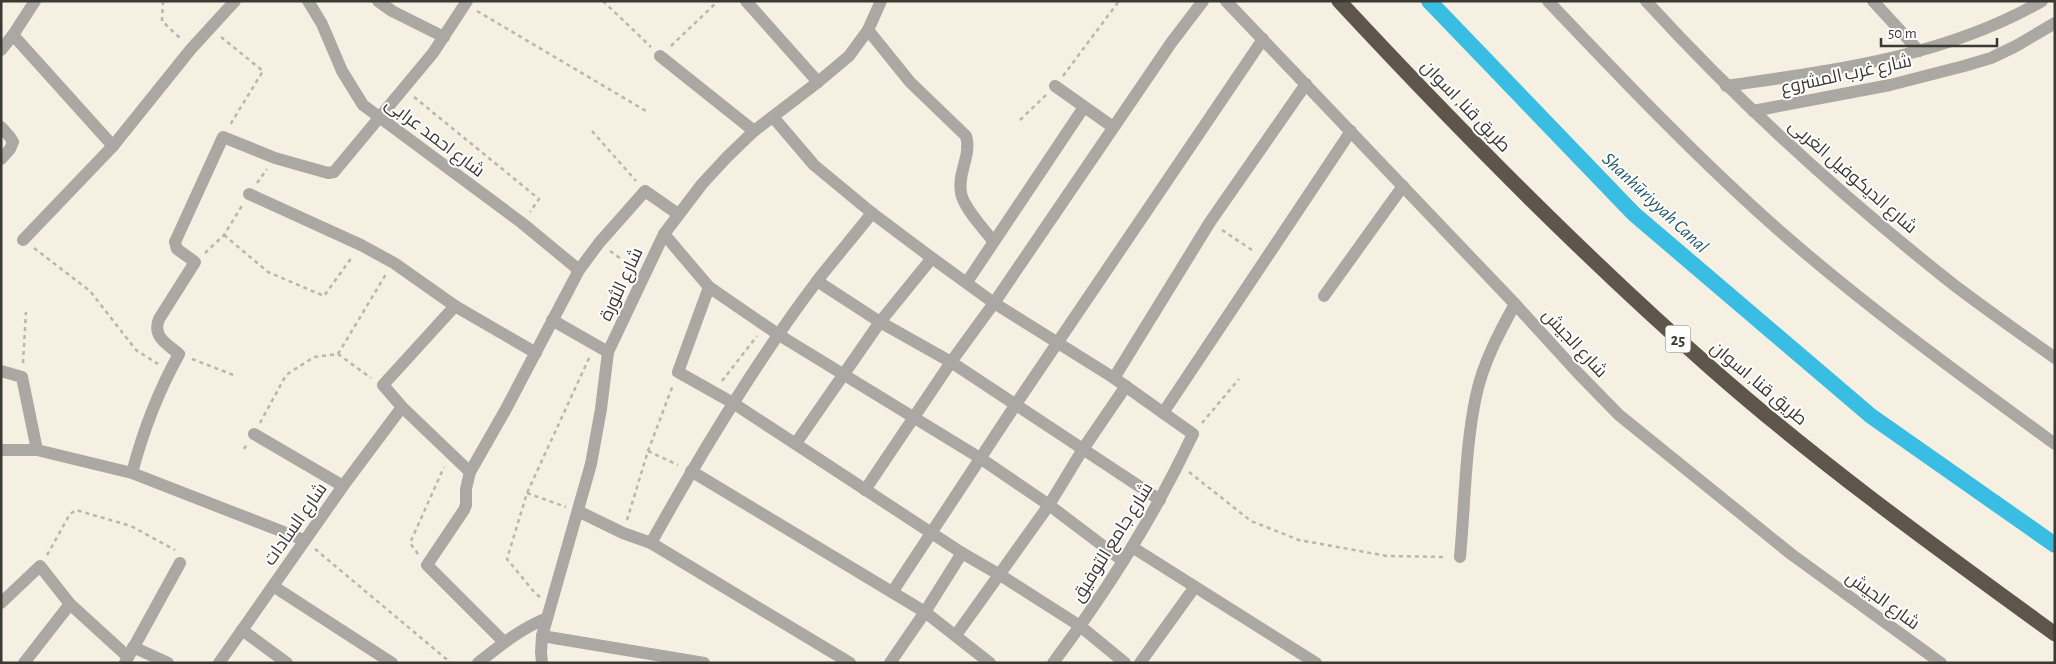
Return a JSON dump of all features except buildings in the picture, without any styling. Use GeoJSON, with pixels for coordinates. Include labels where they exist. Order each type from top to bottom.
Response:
{"type":"FeatureCollection","features":[{"type":"Feature","properties":{"kind":"highway","name":"طريق قنا, اسوان"},"geometry":{"type":"LineString","coordinates":[[1339,1],[1527,196],[1619,285],[1714,371],[1843,476],[1913,530],[2055,634]]}},
{"type":"Feature","properties":{"kind":"street"},"geometry":{"type":"LineString","coordinates":[[1,50],[13,35],[34,1]]}},
{"type":"Feature","properties":{"kind":"street"},"geometry":{"type":"LineString","coordinates":[[23,240],[113,146],[191,49],[235,1]]}},
{"type":"Feature","properties":{"kind":"street","name":"شارع احمد عرابى"},"geometry":{"type":"LineString","coordinates":[[308,1],[322,24],[342,71],[364,105],[522,223],[579,270]]}},
{"type":"Feature","properties":{"kind":"street"},"geometry":{"type":"LineString","coordinates":[[378,1],[392,11],[444,37]]}},
{"type":"Feature","properties":{"kind":"street"},"geometry":{"type":"LineString","coordinates":[[746,1],[818,82]]}},
{"type":"Feature","properties":{"kind":"street","name":"شارع الثورة"},"geometry":{"type":"LineString","coordinates":[[542,663],[540,652],[542,636],[578,511],[602,409],[608,352],[664,234],[708,177],[754,131],[849,56],[868,30],[881,1]]}},
{"type":"Feature","properties":{"kind":"street"},"geometry":{"type":"LineString","coordinates":[[865,490],[915,418],[950,362],[994,303],[1171,43],[1203,1]]}},
{"type":"Feature","properties":{"kind":"street","name":"شارع الجيش"},"geometry":{"type":"LineString","coordinates":[[1226,1],[1620,415],[1791,554],[1940,663]]}},
{"type":"Feature","properties":{"kind":"street"},"geometry":{"type":"LineString","coordinates":[[1548,1],[1658,116],[1782,233],[1847,288],[1914,340],[2055,444]]}},
{"type":"Feature","properties":{"kind":"street","name":"شارع الديكوفيل الغربى"},"geometry":{"type":"LineString","coordinates":[[1646,1],[1726,86],[1821,173],[1955,285],[2055,358]]}},
{"type":"Feature","properties":{"kind":"street"},"geometry":{"type":"LineString","coordinates":[[1873,1],[1919,51]]}},
{"type":"Feature","properties":{"kind":"street","name":"شارع غرب المشروع"},"geometry":{"type":"LineString","coordinates":[[1726,86],[1848,68],[1919,51],[1956,41],[1989,28],[2042,1]]}},
{"type":"Feature","properties":{"kind":"street"},"geometry":{"type":"LineString","coordinates":[[132,473],[140,439],[179,354],[158,335],[157,324],[195,262],[177,249],[175,242],[223,137],[275,158],[331,173],[337,170],[402,88],[433,53],[466,3]]}},
{"type":"Feature","properties":{"kind":"street","name":"شارع غرب المشروع"},"geometry":{"type":"LineString","coordinates":[[1753,111],[1890,85],[1964,66],[1991,58],[2008,50],[2055,23]]}},
{"type":"Feature","properties":{"kind":"street"},"geometry":{"type":"LineString","coordinates":[[868,30],[910,82],[966,136],[969,147],[960,186],[962,197],[993,241]]}},
{"type":"Feature","properties":{"kind":"street"},"geometry":{"type":"LineString","coordinates":[[13,35],[113,146]]}},
{"type":"Feature","properties":{"kind":"street"},"geometry":{"type":"LineString","coordinates":[[893,591],[1016,404],[1263,39]]}},
{"type":"Feature","properties":{"kind":"street"},"geometry":{"type":"LineString","coordinates":[[660,56],[754,131]]}},
{"type":"Feature","properties":{"kind":"street"},"geometry":{"type":"LineString","coordinates":[[1114,378],[1210,222],[1306,84]]}},
{"type":"Feature","properties":{"kind":"street"},"geometry":{"type":"LineString","coordinates":[[1055,86],[1113,127]]}},
{"type":"Feature","properties":{"kind":"street"},"geometry":{"type":"LineString","coordinates":[[967,282],[1084,107]]}},
{"type":"Feature","properties":{"kind":"street"},"geometry":{"type":"LineString","coordinates":[[773,117],[814,165],[872,213],[994,303],[1114,378],[1193,434]]}},
{"type":"Feature","properties":{"kind":"street"},"geometry":{"type":"LineString","coordinates":[[1,127],[13,142],[10,149],[1,158]]}},
{"type":"Feature","properties":{"kind":"street"},"geometry":{"type":"LineString","coordinates":[[1163,413],[1351,131]]}},
{"type":"Feature","properties":{"kind":"street"},"geometry":{"type":"LineString","coordinates":[[1324,296],[1403,186]]}},
{"type":"Feature","properties":{"kind":"street"},"geometry":{"type":"LineString","coordinates":[[504,642],[427,565],[464,510],[470,472],[536,353],[579,270],[599,243],[645,191],[678,214]]}},
{"type":"Feature","properties":{"kind":"street"},"geometry":{"type":"LineString","coordinates":[[249,194],[394,263],[455,306],[536,353]]}},
{"type":"Feature","properties":{"kind":"street"},"geometry":{"type":"LineString","coordinates":[[651,543],[691,471],[778,335],[872,213]]}},
{"type":"Feature","properties":{"kind":"street"},"geometry":{"type":"LineString","coordinates":[[664,234],[709,287],[778,335],[980,458],[1049,505],[1123,561]]}},
{"type":"Feature","properties":{"kind":"street"},"geometry":{"type":"LineString","coordinates":[[796,443],[880,322],[932,258]]}},
{"type":"Feature","properties":{"kind":"street"},"geometry":{"type":"LineString","coordinates":[[818,281],[880,322],[950,362],[1016,404],[1160,500]]}},
{"type":"Feature","properties":{"kind":"street"},"geometry":{"type":"LineString","coordinates":[[709,287],[678,372],[733,403],[932,534],[1080,626],[1125,663]]}},
{"type":"Feature","properties":{"kind":"street"},"geometry":{"type":"LineString","coordinates":[[1460,557],[1468,456],[1476,395],[1494,343],[1515,304]]}},
{"type":"Feature","properties":{"kind":"street"},"geometry":{"type":"LineString","coordinates":[[455,306],[383,385],[402,407],[470,472]]}},
{"type":"Feature","properties":{"kind":"street"},"geometry":{"type":"LineString","coordinates":[[552,320],[608,352]]}},
{"type":"Feature","properties":{"kind":"street"},"geometry":{"type":"LineString","coordinates":[[1,371],[22,377],[37,450]]}},
{"type":"Feature","properties":{"kind":"street"},"geometry":{"type":"LineString","coordinates":[[956,635],[1049,505],[1083,449],[1126,386]]}},
{"type":"Feature","properties":{"kind":"street","name":"شارع السادات"},"geometry":{"type":"LineString","coordinates":[[220,663],[304,540],[402,407]]}},
{"type":"Feature","properties":{"kind":"street"},"geometry":{"type":"LineString","coordinates":[[254,434],[343,486]]}},
{"type":"Feature","properties":{"kind":"street","name":"شارع جامع التوفيق"},"geometry":{"type":"LineString","coordinates":[[1053,663],[1132,547],[1160,500],[1193,434]]}},
{"type":"Feature","properties":{"kind":"street"},"geometry":{"type":"LineString","coordinates":[[1,450],[37,450],[132,473],[304,540]]}},
{"type":"Feature","properties":{"kind":"street"},"geometry":{"type":"LineString","coordinates":[[691,471],[893,591],[956,635],[987,662]]}},
{"type":"Feature","properties":{"kind":"street"},"geometry":{"type":"LineString","coordinates":[[578,511],[623,533],[651,543],[850,663]]}},
{"type":"Feature","properties":{"kind":"street"},"geometry":{"type":"LineString","coordinates":[[1132,547],[1194,588],[1316,663]]}},
{"type":"Feature","properties":{"kind":"street"},"geometry":{"type":"LineString","coordinates":[[890,663],[962,553]]}},
{"type":"Feature","properties":{"kind":"street"},"geometry":{"type":"LineString","coordinates":[[128,655],[180,563]]}},
{"type":"Feature","properties":{"kind":"street"},"geometry":{"type":"LineString","coordinates":[[1,603],[40,566],[70,604],[128,655],[168,663]]}},
{"type":"Feature","properties":{"kind":"street"},"geometry":{"type":"LineString","coordinates":[[273,586],[392,663]]}},
{"type":"Feature","properties":{"kind":"street"},"geometry":{"type":"LineString","coordinates":[[1140,663],[1194,588]]}},
{"type":"Feature","properties":{"kind":"street"},"geometry":{"type":"LineString","coordinates":[[24,663],[70,604]]}},
{"type":"Feature","properties":{"kind":"street"},"geometry":{"type":"LineString","coordinates":[[478,663],[504,642],[531,625],[547,618]]}},
{"type":"Feature","properties":{"kind":"street"},"geometry":{"type":"LineString","coordinates":[[242,630],[287,663]]}},
{"type":"Feature","properties":{"kind":"street"},"geometry":{"type":"LineString","coordinates":[[542,636],[704,663]]}},
{"type":"Feature","properties":{"kind":"path"},"geometry":{"type":"LineString","coordinates":[[163,1],[162,21],[191,49]]}},
{"type":"Feature","properties":{"kind":"path"},"geometry":{"type":"LineString","coordinates":[[603,1],[660,56],[718,1]]}},
{"type":"Feature","properties":{"kind":"path"},"geometry":{"type":"LineString","coordinates":[[1020,120],[1055,86],[1119,1]]}},
{"type":"Feature","properties":{"kind":"path"},"geometry":{"type":"LineString","coordinates":[[466,3],[646,111]]}},
{"type":"Feature","properties":{"kind":"path"},"geometry":{"type":"LineString","coordinates":[[210,28],[263,71],[223,137]]}},
{"type":"Feature","properties":{"kind":"path"},"geometry":{"type":"LineString","coordinates":[[402,88],[540,199],[522,223]]}},
{"type":"Feature","properties":{"kind":"path"},"geometry":{"type":"LineString","coordinates":[[592,131],[645,191]]}},
{"type":"Feature","properties":{"kind":"path"},"geometry":{"type":"LineString","coordinates":[[195,262],[224,235],[249,194],[275,158]]}},
{"type":"Feature","properties":{"kind":"path"},"geometry":{"type":"LineString","coordinates":[[1210,222],[1265,259]]}},
{"type":"Feature","properties":{"kind":"path"},"geometry":{"type":"LineString","coordinates":[[224,235],[268,272],[324,296],[361,246]]}},
{"type":"Feature","properties":{"kind":"path"},"geometry":{"type":"LineString","coordinates":[[23,240],[90,292],[136,350],[170,371]]}},
{"type":"Feature","properties":{"kind":"path"},"geometry":{"type":"LineString","coordinates":[[599,243],[644,275]]}},
{"type":"Feature","properties":{"kind":"path"},"geometry":{"type":"LineString","coordinates":[[338,354],[394,263]]}},
{"type":"Feature","properties":{"kind":"path"},"geometry":{"type":"LineString","coordinates":[[22,377],[26,312]]}},
{"type":"Feature","properties":{"kind":"path"},"geometry":{"type":"LineString","coordinates":[[713,392],[765,325]]}},
{"type":"Feature","properties":{"kind":"path"},"geometry":{"type":"LineString","coordinates":[[551,604],[535,594],[507,559],[527,493],[595,344]]}},
{"type":"Feature","properties":{"kind":"path"},"geometry":{"type":"LineString","coordinates":[[179,354],[236,376]]}},
{"type":"Feature","properties":{"kind":"path"},"geometry":{"type":"LineString","coordinates":[[254,434],[286,375],[314,357],[338,354],[354,368],[383,385]]}},
{"type":"Feature","properties":{"kind":"path"},"geometry":{"type":"LineString","coordinates":[[623,533],[648,451],[678,372]]}},
{"type":"Feature","properties":{"kind":"path"},"geometry":{"type":"LineString","coordinates":[[1193,434],[1239,379]]}},
{"type":"Feature","properties":{"kind":"path"},"geometry":{"type":"LineString","coordinates":[[648,451],[691,471]]}},
{"type":"Feature","properties":{"kind":"path"},"geometry":{"type":"LineString","coordinates":[[427,565],[410,543],[450,453]]}},
{"type":"Feature","properties":{"kind":"path"},"geometry":{"type":"LineString","coordinates":[[1179,464],[1251,521],[1299,540],[1387,556],[1460,557]]}},
{"type":"Feature","properties":{"kind":"path"},"geometry":{"type":"LineString","coordinates":[[527,493],[578,511]]}},
{"type":"Feature","properties":{"kind":"path"},"geometry":{"type":"LineString","coordinates":[[40,566],[70,514],[76,510],[131,526],[178,552],[182,558],[180,563]]}},
{"type":"Feature","properties":{"kind":"path"},"geometry":{"type":"LineString","coordinates":[[304,540],[451,663]]}},
{"type":"Feature","properties":{"kind":"waterway","name":"Shanhūriyyah Canal"},"geometry":{"type":"LineString","coordinates":[[1429,1],[1634,214],[1871,416],[2055,545]]}}]}
